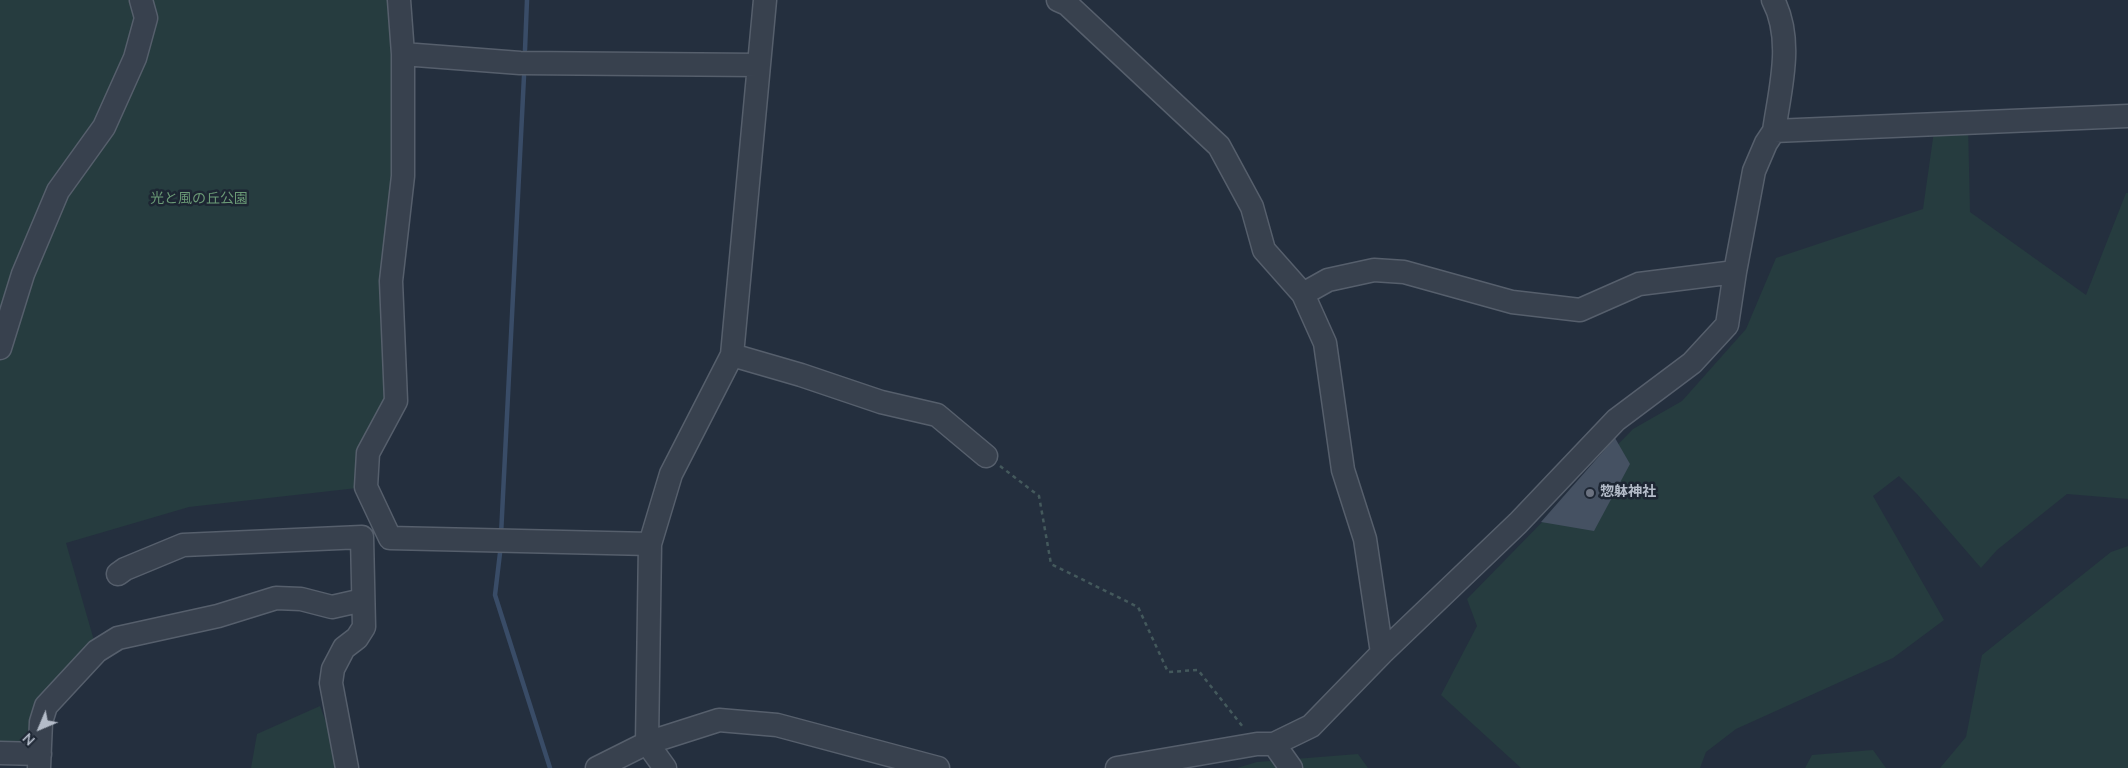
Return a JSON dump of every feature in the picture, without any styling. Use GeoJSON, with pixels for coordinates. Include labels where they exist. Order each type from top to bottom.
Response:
{"type":"FeatureCollection","features":[{"type":"Feature","properties":{"kind":"street"},"geometry":{"type":"LineString","coordinates":[[0,348],[23,274],[58,191],[104,127],[135,58],[146,18],[141,0]]}},
{"type":"Feature","properties":{"kind":"street"},"geometry":{"type":"LineString","coordinates":[[399,0],[403,54],[403,176],[391,281],[396,400],[368,453],[366,487],[390,538],[650,544]]}},
{"type":"Feature","properties":{"kind":"street"},"geometry":{"type":"LineString","coordinates":[[1117,768],[1265,744],[1311,726],[1382,653],[1518,522],[1616,420],[1692,363],[1728,325],[1735,272],[1754,171],[1766,143],[1774,131],[1785,39],[1780,14],[1773,0]]}},
{"type":"Feature","properties":{"kind":"street"},"geometry":{"type":"LineString","coordinates":[[665,768],[647,743],[650,544],[671,474],[732,355],[766,1]]}},
{"type":"Feature","properties":{"kind":"street"},"geometry":{"type":"LineString","coordinates":[[1065,1],[1219,146],[1252,207],[1264,250],[1303,294],[1325,342],[1343,470],[1365,539],[1382,653]]}},
{"type":"Feature","properties":{"kind":"street"},"geometry":{"type":"LineString","coordinates":[[403,54],[520,63],[759,65]]}},
{"type":"Feature","properties":{"kind":"street"},"geometry":{"type":"LineString","coordinates":[[1774,131],[2128,116]]}},
{"type":"Feature","properties":{"kind":"street"},"geometry":{"type":"LineString","coordinates":[[1303,294],[1328,280],[1374,270],[1404,272],[1512,302],[1580,310],[1639,284],[1735,272]]}},
{"type":"Feature","properties":{"kind":"street"},"geometry":{"type":"LineString","coordinates":[[732,355],[801,374],[881,402],[937,415],[986,456]]}},
{"type":"Feature","properties":{"kind":"street"},"geometry":{"type":"LineString","coordinates":[[118,574],[125,569],[184,545],[362,537],[364,627],[357,638],[344,648],[333,669],[331,683],[347,768]]}},
{"type":"Feature","properties":{"kind":"street"},"geometry":{"type":"LineString","coordinates":[[0,753],[40,761],[41,722],[46,706],[97,651],[118,638],[218,616],[276,598],[301,599],[332,607],[363,600]]}},
{"type":"Feature","properties":{"kind":"street"},"geometry":{"type":"LineString","coordinates":[[598,768],[647,743],[719,720],[777,725],[938,768]]}},
{"type":"Feature","properties":{"kind":"street"},"geometry":{"type":"LineString","coordinates":[[1265,744],[1291,768]]}},
{"type":"Feature","properties":{"kind":"path"},"geometry":{"type":"LineString","coordinates":[[986,456],[1039,496],[1051,564],[1138,607],[1168,672],[1198,670],[1265,744]]}},
{"type":"Feature","properties":{"kind":"green space","name":"光と風の丘公園"},"geometry":{"type":"Polygon","coordinates":[[[0,0],[399,0],[396,401],[366,487],[189,507],[66,543],[97,651],[46,706],[40,754],[0,753],[0,0]]]}},
{"type":"Feature","properties":{"kind":"green space"},"geometry":{"type":"Polygon","coordinates":[[[1968,123],[1970,212],[2086,295],[2126,193],[2128,193],[2128,499],[2067,494],[1997,550],[1981,568],[1899,476],[1873,496],[1944,620],[1893,658],[1736,729],[1706,752],[1700,768],[1521,768],[1441,695],[1477,626],[1467,599],[1633,429],[1682,401],[1746,329],[1776,258],[1923,209],[1935,124],[1968,123]]]}},
{"type":"Feature","properties":{"kind":"green space"},"geometry":{"type":"Polygon","coordinates":[[[2128,546],[2128,768],[1940,768],[1966,737],[1982,655],[2111,552],[2128,546]]]}},
{"type":"Feature","properties":{"kind":"green space"},"geometry":{"type":"Polygon","coordinates":[[[320,706],[343,768],[251,768],[257,734],[320,706]]]}},
{"type":"Feature","properties":{"kind":"green space"},"geometry":{"type":"Polygon","coordinates":[[[1873,750],[1886,768],[1805,768],[1812,755],[1873,750]]]}},
{"type":"Feature","properties":{"kind":"green space"},"geometry":{"type":"Polygon","coordinates":[[[1358,754],[1368,768],[1237,768],[1257,762],[1358,754]]]}},
{"type":"Feature","properties":{"kind":"building","name":"惣躰神社"},"geometry":{"type":"Polygon","coordinates":[[[1615,438],[1630,464],[1594,531],[1541,522],[1615,438]]]}},
{"type":"Feature","properties":{"kind":"waterway"},"geometry":{"type":"LineString","coordinates":[[525,50],[527,0]]}},
{"type":"Feature","properties":{"kind":"waterway"},"geometry":{"type":"LineString","coordinates":[[501,535],[524,76]]}},
{"type":"Feature","properties":{"kind":"waterway"},"geometry":{"type":"LineString","coordinates":[[500,553],[495,595],[550,768]]}},
{"type":"Feature","properties":{"kind":"place","name":"惣躰神社"},"geometry":{"type":"Point","coordinates":[1590,493]}}]}
